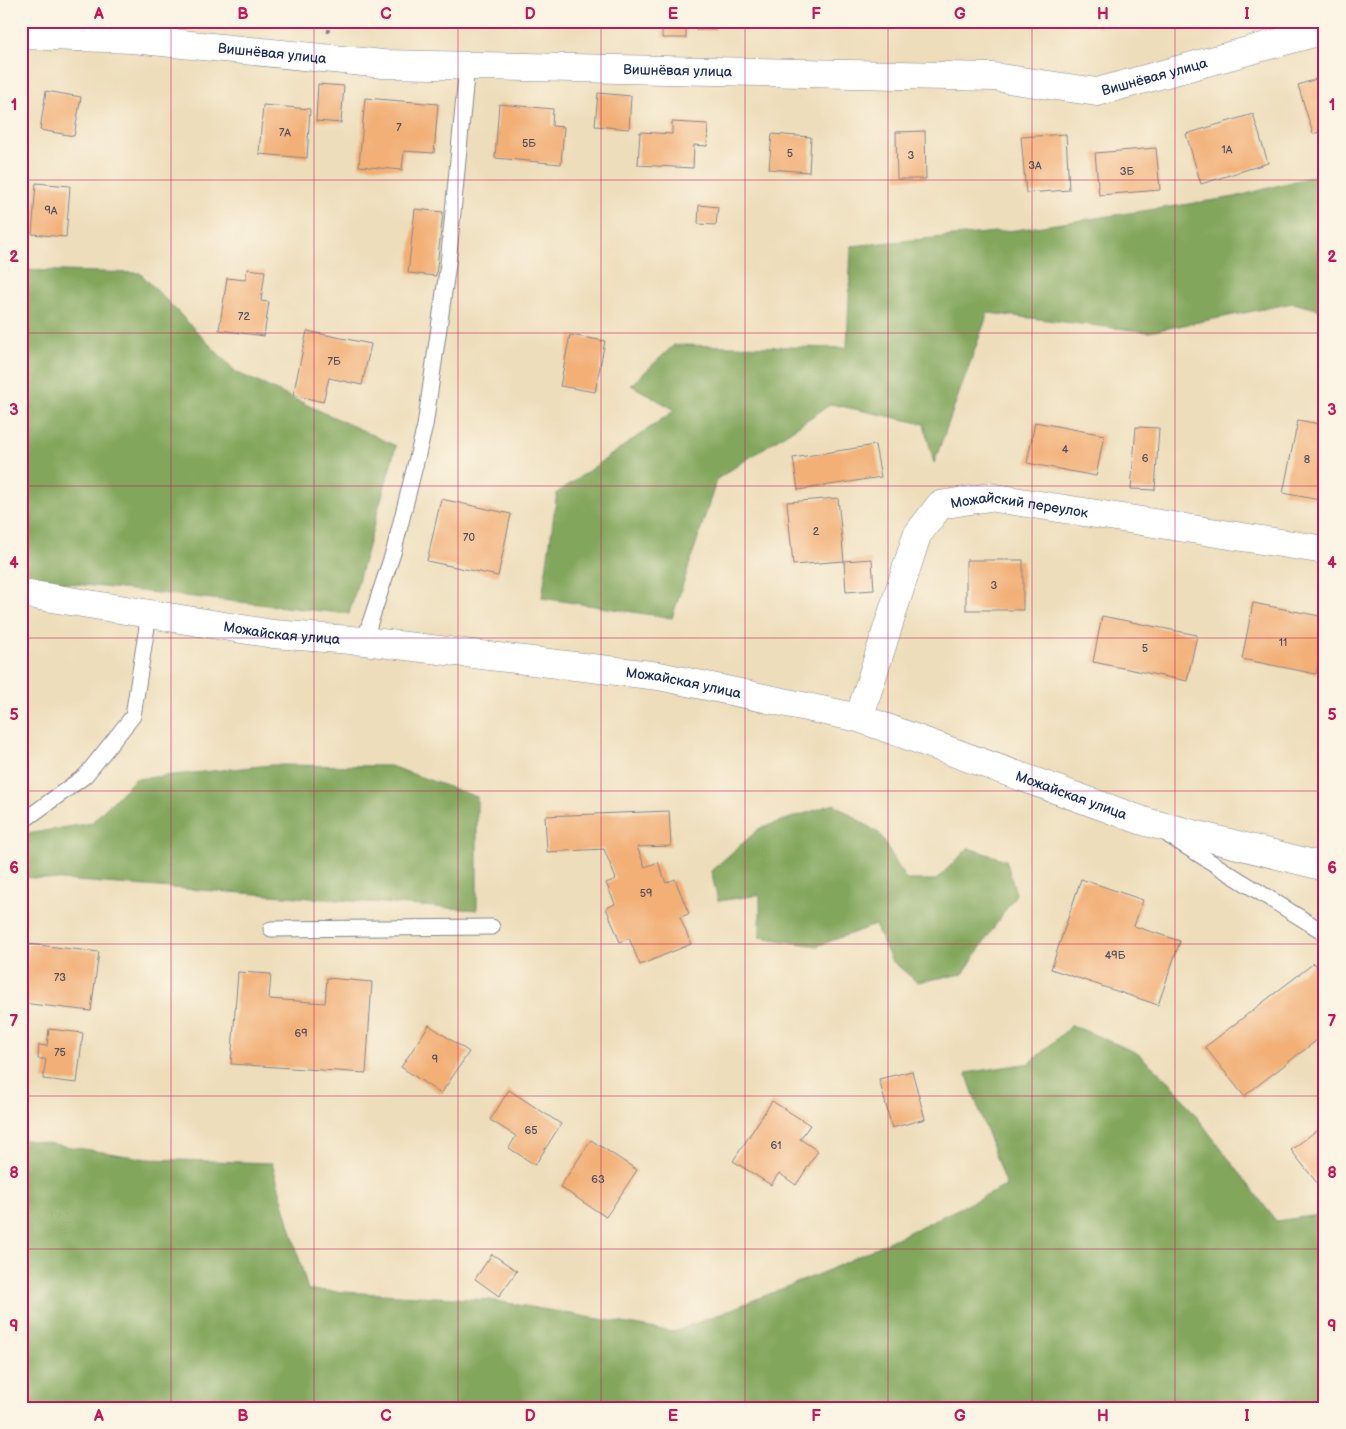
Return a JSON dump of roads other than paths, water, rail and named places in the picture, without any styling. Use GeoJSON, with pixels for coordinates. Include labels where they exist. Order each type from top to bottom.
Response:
{"type":"FeatureCollection","features":[{"type":"Feature","properties":{"kind":"street","name":"Вишнёвая улица"},"geometry":{"type":"LineString","coordinates":[[21,35],[132,39],[384,64],[994,77],[1098,92],[1325,30]]}},
{"type":"Feature","properties":{"kind":"street","name":"Можайский переулок"},"geometry":{"type":"LineString","coordinates":[[859,718],[916,535],[940,505],[989,497],[1325,550]]}},
{"type":"Feature","properties":{"kind":"street","name":"Можайская улица"},"geometry":{"type":"LineString","coordinates":[[21,593],[273,634],[364,641],[659,676],[859,718],[1146,822],[1325,867]]}},
{"type":"Feature","properties":{"kind":"lane"},"geometry":{"type":"LineString","coordinates":[[364,641],[394,550],[425,426],[448,264],[467,66]]}},
{"type":"Feature","properties":{"kind":"lane"},"geometry":{"type":"LineString","coordinates":[[21,831],[23,821],[85,776],[133,716],[149,614]]}},
{"type":"Feature","properties":{"kind":"lane"},"geometry":{"type":"LineString","coordinates":[[1146,822],[1325,933]]}},
{"type":"Feature","properties":{"kind":"lane"},"geometry":{"type":"LineString","coordinates":[[271,929],[492,927]]}}]}
